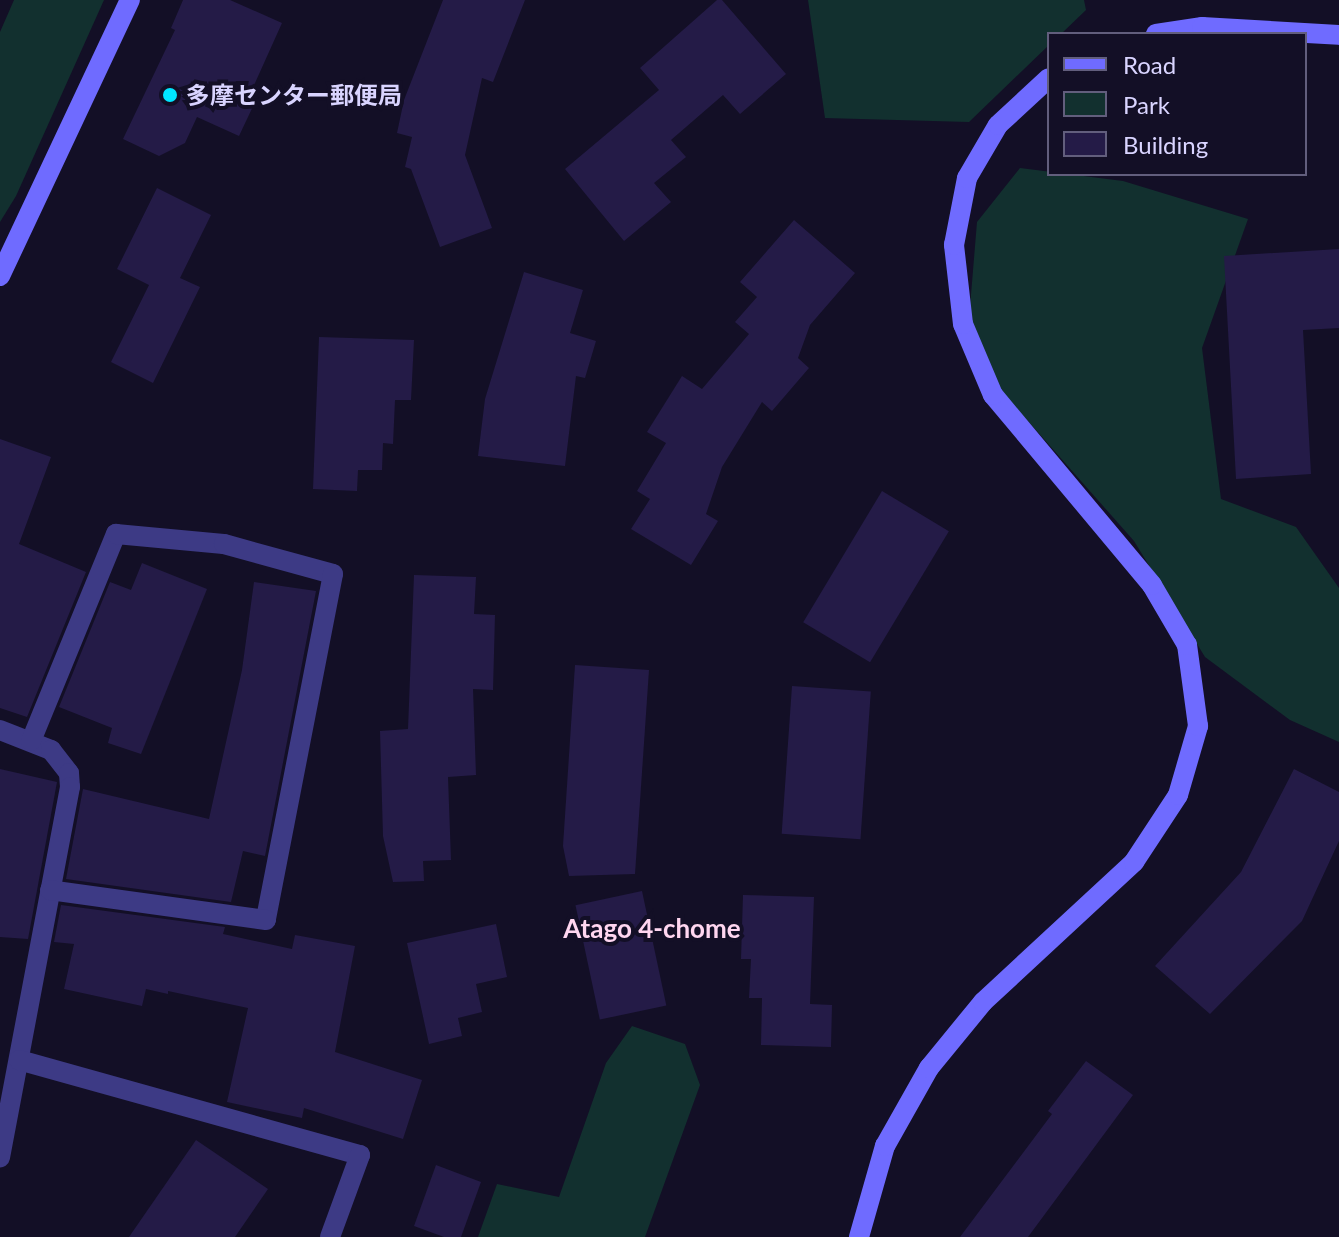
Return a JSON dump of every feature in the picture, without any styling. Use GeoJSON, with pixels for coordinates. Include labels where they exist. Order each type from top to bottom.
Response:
{"type":"FeatureCollection","features":[{"type":"Feature","properties":{"kind":"street"},"geometry":{"type":"LineString","coordinates":[[0,276],[130,0]]}},
{"type":"Feature","properties":{"kind":"street"},"geometry":{"type":"LineString","coordinates":[[1169,32],[1202,27],[1288,32]]}},
{"type":"Feature","properties":{"kind":"street"},"geometry":{"type":"LineString","coordinates":[[1307,33],[1339,35]]}},
{"type":"Feature","properties":{"kind":"street"},"geometry":{"type":"LineString","coordinates":[[859,1237],[885,1146],[929,1068],[983,1002],[1134,862],[1178,795],[1198,726],[1187,645],[1152,585],[993,395],[963,324],[954,245],[967,178],[998,125],[1047,80]]}},
{"type":"Feature","properties":{"kind":"street"},"geometry":{"type":"LineString","coordinates":[[31,741],[116,534],[224,544],[333,574],[266,920],[50,890]]}},
{"type":"Feature","properties":{"kind":"street"},"geometry":{"type":"LineString","coordinates":[[0,730],[51,750],[69,773],[70,787],[0,1157]]}},
{"type":"Feature","properties":{"kind":"street"},"geometry":{"type":"LineString","coordinates":[[19,1060],[360,1155],[330,1237]]}},
{"type":"Feature","properties":{"kind":"green space"},"geometry":{"type":"Polygon","coordinates":[[[14,0],[104,0],[16,196],[0,222],[0,32],[14,0]]]}},
{"type":"Feature","properties":{"kind":"green space"},"geometry":{"type":"Polygon","coordinates":[[[808,0],[1084,0],[1086,10],[1063,32],[1047,32],[1047,47],[969,122],[825,118],[808,0]]]}},
{"type":"Feature","properties":{"kind":"green space"},"geometry":{"type":"Polygon","coordinates":[[[1020,168],[1047,171],[1047,176],[1123,181],[1248,219],[1202,348],[1221,499],[1296,527],[1339,588],[1339,742],[1290,720],[1205,657],[1134,541],[998,387],[969,319],[977,222],[1020,168]]]}},
{"type":"Feature","properties":{"kind":"green space"},"geometry":{"type":"Polygon","coordinates":[[[632,1026],[685,1044],[700,1085],[645,1237],[478,1237],[497,1184],[559,1197],[606,1063],[632,1026]]]}},
{"type":"Feature","properties":{"kind":"building"},"geometry":{"type":"Polygon","coordinates":[[[183,0],[230,0],[282,23],[250,94],[257,98],[239,136],[197,117],[185,143],[159,156],[123,139],[175,30],[171,28],[183,0]]]}},
{"type":"Feature","properties":{"kind":"building"},"geometry":{"type":"Polygon","coordinates":[[[443,0],[525,0],[493,82],[482,78],[465,155],[492,228],[440,247],[411,169],[405,167],[412,137],[397,133],[404,100],[443,0]]]}},
{"type":"Feature","properties":{"kind":"building"},"geometry":{"type":"Polygon","coordinates":[[[717,0],[722,0],[786,74],[740,114],[723,95],[671,140],[686,157],[654,183],[671,202],[624,241],[565,169],[659,90],[640,68],[717,0]]]}},
{"type":"Feature","properties":{"kind":"building"},"geometry":{"type":"Polygon","coordinates":[[[157,188],[211,215],[180,278],[200,287],[153,383],[111,362],[149,285],[117,269],[157,188]]]}},
{"type":"Feature","properties":{"kind":"building"},"geometry":{"type":"Polygon","coordinates":[[[794,220],[855,273],[810,325],[798,358],[809,368],[772,411],[762,402],[722,467],[706,514],[718,521],[691,565],[631,529],[650,499],[637,491],[666,443],[647,432],[682,376],[702,389],[749,334],[735,322],[757,297],[740,282],[794,220]]]}},
{"type":"Feature","properties":{"kind":"building"},"geometry":{"type":"Polygon","coordinates":[[[1339,249],[1339,328],[1303,330],[1311,474],[1236,479],[1224,256],[1339,249]]]}},
{"type":"Feature","properties":{"kind":"building"},"geometry":{"type":"Polygon","coordinates":[[[524,272],[583,290],[570,333],[596,341],[585,378],[576,376],[565,466],[478,456],[485,399],[524,272]]]}},
{"type":"Feature","properties":{"kind":"building"},"geometry":{"type":"Polygon","coordinates":[[[319,337],[414,340],[411,400],[395,400],[393,444],[383,443],[382,470],[358,470],[357,491],[313,489],[319,337]]]}},
{"type":"Feature","properties":{"kind":"building"},"geometry":{"type":"Polygon","coordinates":[[[0,439],[51,457],[19,544],[86,572],[27,717],[0,708],[0,439]]]}},
{"type":"Feature","properties":{"kind":"building"},"geometry":{"type":"Polygon","coordinates":[[[882,491],[949,531],[870,662],[803,622],[882,491]]]}},
{"type":"Feature","properties":{"kind":"building"},"geometry":{"type":"Polygon","coordinates":[[[142,563],[207,589],[141,754],[108,743],[112,728],[59,707],[110,582],[131,590],[142,563]]]}},
{"type":"Feature","properties":{"kind":"building"},"geometry":{"type":"Polygon","coordinates":[[[414,575],[476,577],[474,614],[495,615],[493,690],[473,689],[476,775],[448,777],[451,860],[423,861],[424,881],[393,882],[383,836],[380,731],[408,729],[414,575]]]}},
{"type":"Feature","properties":{"kind":"building"},"geometry":{"type":"Polygon","coordinates":[[[254,582],[316,591],[265,856],[243,851],[231,902],[66,879],[83,789],[209,819],[242,670],[254,582]]]}},
{"type":"Feature","properties":{"kind":"building"},"geometry":{"type":"Polygon","coordinates":[[[575,665],[649,670],[635,874],[569,876],[563,846],[575,665]]]}},
{"type":"Feature","properties":{"kind":"building"},"geometry":{"type":"Polygon","coordinates":[[[792,686],[871,692],[860,839],[782,834],[792,686]]]}},
{"type":"Feature","properties":{"kind":"building"},"geometry":{"type":"Polygon","coordinates":[[[0,769],[57,782],[28,939],[0,937],[0,769]]]}},
{"type":"Feature","properties":{"kind":"building"},"geometry":{"type":"Polygon","coordinates":[[[1294,769],[1339,792],[1339,841],[1302,921],[1210,1014],[1155,966],[1241,872],[1294,769]]]}},
{"type":"Feature","properties":{"kind":"building"},"geometry":{"type":"Polygon","coordinates":[[[642,891],[666,1005],[600,1020],[575,905],[642,891]]]}},
{"type":"Feature","properties":{"kind":"building"},"geometry":{"type":"Polygon","coordinates":[[[743,895],[814,897],[810,1004],[832,1005],[831,1047],[761,1045],[762,998],[749,998],[751,959],[741,959],[743,895]]]}},
{"type":"Feature","properties":{"kind":"building"},"geometry":{"type":"Polygon","coordinates":[[[61,905],[225,927],[223,934],[292,949],[295,935],[355,946],[335,1052],[422,1080],[403,1139],[304,1108],[302,1118],[227,1102],[248,1008],[146,989],[142,1006],[64,989],[74,944],[54,942],[61,905]]]}},
{"type":"Feature","properties":{"kind":"building"},"geometry":{"type":"Polygon","coordinates":[[[496,924],[507,977],[476,984],[482,1012],[458,1018],[462,1036],[429,1044],[407,943],[496,924]]]}},
{"type":"Feature","properties":{"kind":"building"},"geometry":{"type":"Polygon","coordinates":[[[1086,1061],[1133,1095],[1028,1237],[960,1237],[1052,1114],[1048,1111],[1086,1061]]]}},
{"type":"Feature","properties":{"kind":"building"},"geometry":{"type":"Polygon","coordinates":[[[196,1140],[268,1189],[235,1237],[129,1237],[196,1140]]]}},
{"type":"Feature","properties":{"kind":"building"},"geometry":{"type":"Polygon","coordinates":[[[436,1165],[481,1182],[461,1237],[444,1237],[414,1226],[436,1165]]]}},
{"type":"Feature","properties":{"kind":"place","name":"多摩センター郵便局"},"geometry":{"type":"Point","coordinates":[170,95]}},
{"type":"Feature","properties":{"kind":"district","name":"Atago 4-chome"},"geometry":{"type":"Point","coordinates":[652,929]}}]}
